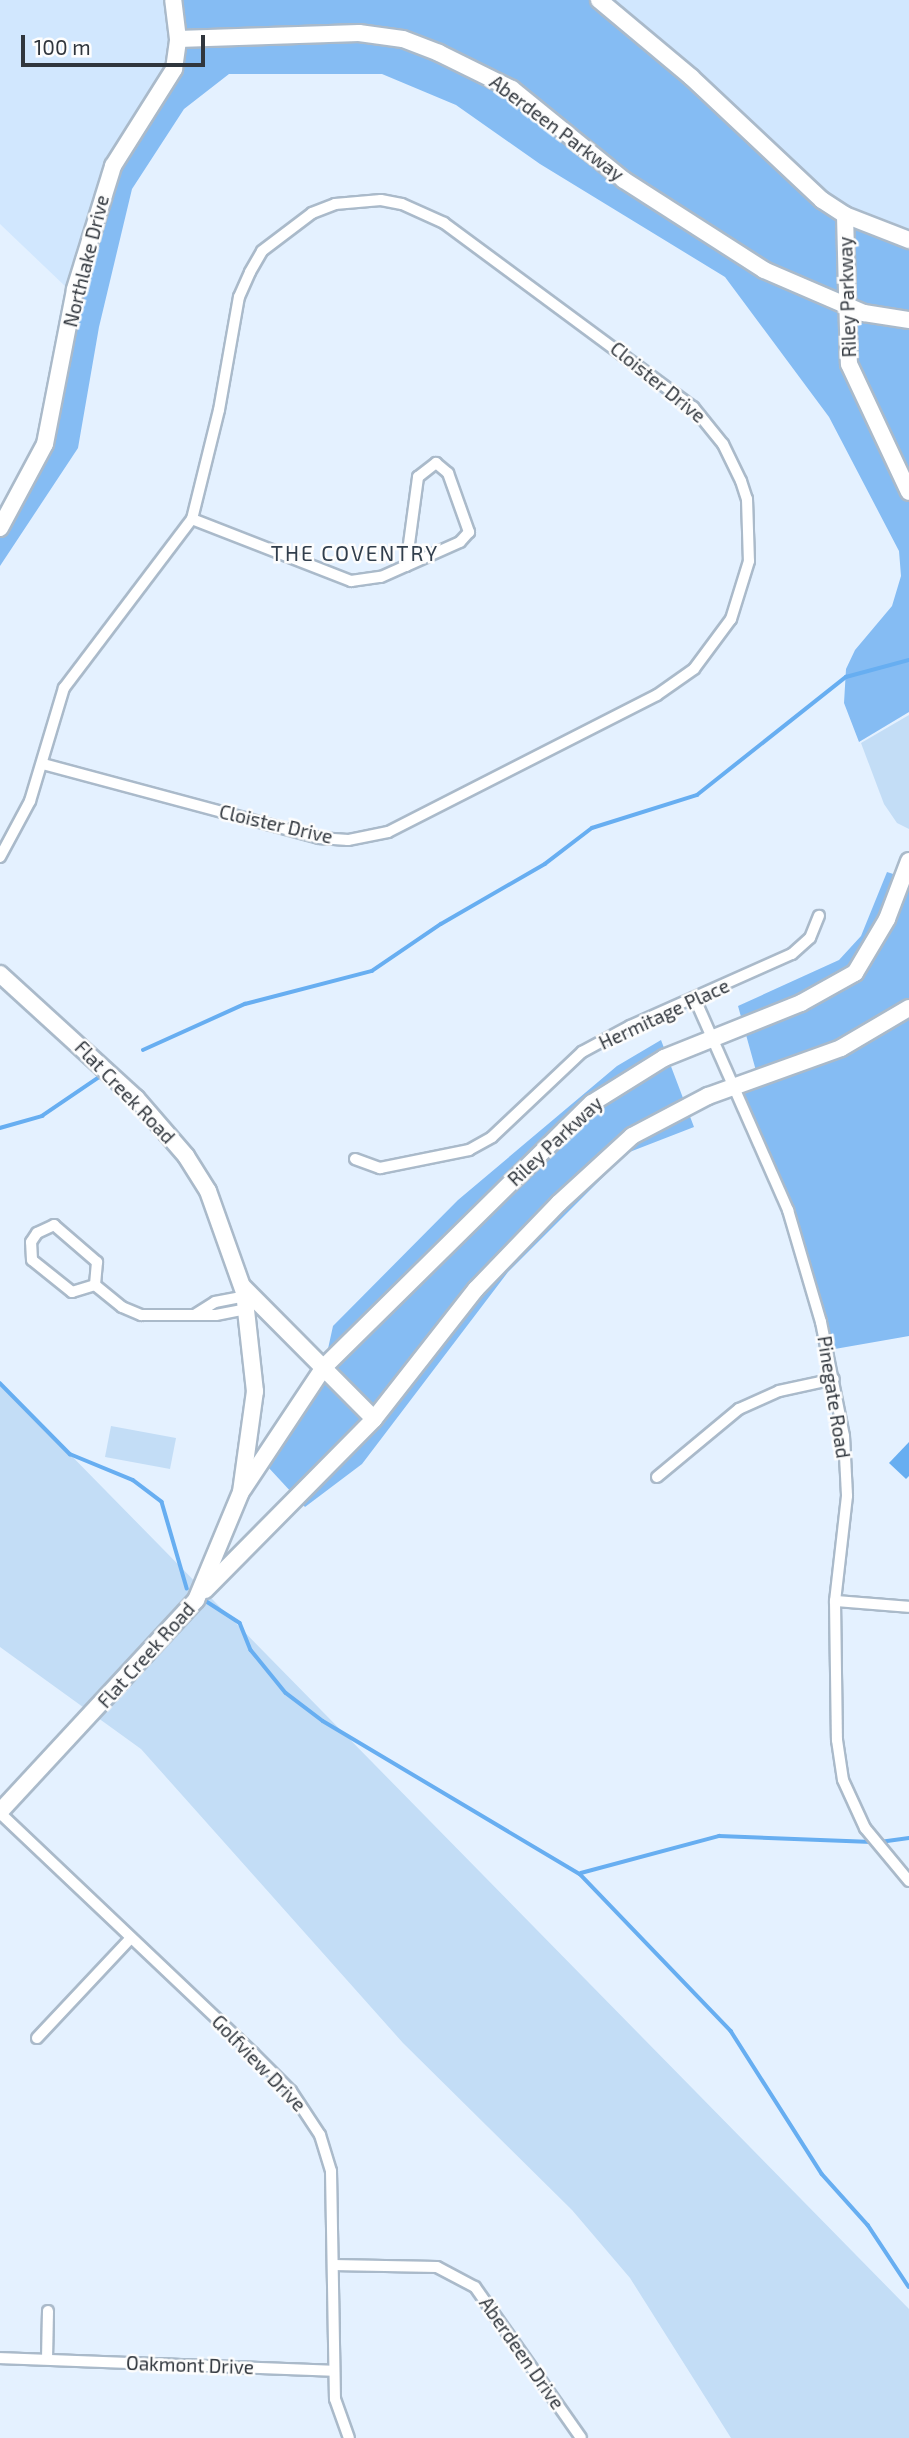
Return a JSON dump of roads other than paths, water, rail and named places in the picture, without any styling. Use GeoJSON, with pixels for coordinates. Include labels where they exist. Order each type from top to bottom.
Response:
{"type":"FeatureCollection","features":[{"type":"Feature","properties":{"kind":"street","name":"Northlake Drive"},"geometry":{"type":"LineString","coordinates":[[0,528],[45,444],[75,289],[97,210],[121,150],[174,69],[178,39],[173,0]]}},
{"type":"Feature","properties":{"kind":"street"},"geometry":{"type":"LineString","coordinates":[[599,0],[691,77],[784,167],[845,215],[909,240]]}},
{"type":"Feature","properties":{"kind":"street","name":"Aberdeen Parkway"},"geometry":{"type":"LineString","coordinates":[[178,39],[359,33],[403,39],[439,53],[512,89],[624,180],[764,270],[845,306],[885,319],[909,320]]}},
{"type":"Feature","properties":{"kind":"street","name":"Cloister Drive"},"geometry":{"type":"LineString","coordinates":[[0,857],[20,827],[43,764],[64,688],[104,629],[192,519],[219,410],[239,298],[262,251],[294,222],[335,204],[381,200],[444,223],[500,261],[708,422],[734,466],[747,499],[749,561],[739,600],[722,636],[694,670],[674,685],[411,821],[370,837],[348,840],[295,833],[43,764]]}},
{"type":"Feature","properties":{"kind":"street","name":"Riley Parkway"},"geometry":{"type":"LineString","coordinates":[[845,215],[845,306],[854,380],[884,432],[909,492]]}},
{"type":"Feature","properties":{"kind":"street"},"geometry":{"type":"LineString","coordinates":[[192,519],[351,581],[370,580],[406,566],[460,542],[469,532],[466,515],[442,465],[429,465],[418,477],[406,566]]}},
{"type":"Feature","properties":{"kind":"street","name":"Riley Parkway"},"geometry":{"type":"LineString","coordinates":[[241,1492],[324,1367],[592,1103],[642,1069],[834,988],[855,973],[887,919],[909,861]]}},
{"type":"Feature","properties":{"kind":"street","name":"Hermitage Place"},"geometry":{"type":"LineString","coordinates":[[355,1159],[380,1168],[469,1150],[492,1137],[583,1052],[630,1026],[792,954],[810,938],[819,916]]}},
{"type":"Feature","properties":{"kind":"street","name":"Flat Creek Road"},"geometry":{"type":"LineString","coordinates":[[0,974],[136,1098],[186,1156],[225,1230],[245,1297],[255,1391],[241,1492],[196,1600],[0,1813]]}},
{"type":"Feature","properties":{"kind":"street","name":"Pinegate Road"},"geometry":{"type":"LineString","coordinates":[[695,999],[731,1088],[788,1210],[806,1263],[834,1379],[844,1436],[847,1496],[835,1601],[837,1740],[843,1780],[871,1835],[909,1881]]}},
{"type":"Feature","properties":{"kind":"street"},"geometry":{"type":"LineString","coordinates":[[196,1600],[374,1419],[476,1289],[610,1155],[649,1124],[731,1088],[841,1048],[909,1008]]}},
{"type":"Feature","properties":{"kind":"street"},"geometry":{"type":"LineString","coordinates":[[54,1225],[97,1262],[95,1285],[72,1292],[32,1260],[28,1252],[37,1233],[54,1225]]}},
{"type":"Feature","properties":{"kind":"street"},"geometry":{"type":"LineString","coordinates":[[95,1285],[122,1307],[141,1315],[164,1318],[196,1314],[216,1315],[245,1297],[324,1367],[374,1419]]}},
{"type":"Feature","properties":{"kind":"street"},"geometry":{"type":"LineString","coordinates":[[657,1477],[747,1405],[779,1391],[834,1379]]}},
{"type":"Feature","properties":{"kind":"street"},"geometry":{"type":"LineString","coordinates":[[835,1601],[909,1607]]}},
{"type":"Feature","properties":{"kind":"street","name":"Golfview Drive"},"geometry":{"type":"LineString","coordinates":[[0,1813],[291,2091],[320,2134],[331,2171],[337,2410],[349,2438]]}},
{"type":"Feature","properties":{"kind":"street"},"geometry":{"type":"LineString","coordinates":[[37,2038],[131,1938]]}},
{"type":"Feature","properties":{"kind":"street","name":"Aberdeen Drive"},"geometry":{"type":"LineString","coordinates":[[332,2265],[437,2267],[475,2287],[581,2438]]}},
{"type":"Feature","properties":{"kind":"street"},"geometry":{"type":"LineString","coordinates":[[47,2359],[48,2311]]}},
{"type":"Feature","properties":{"kind":"street","name":"Oakmont Drive"},"geometry":{"type":"LineString","coordinates":[[0,2358],[334,2371]]}},
{"type":"Feature","properties":{"kind":"waterway"},"geometry":{"type":"LineString","coordinates":[[143,1050],[245,1004],[372,971],[441,924],[545,864],[592,828],[697,795],[846,677],[909,660]]}},
{"type":"Feature","properties":{"kind":"waterway"},"geometry":{"type":"LineString","coordinates":[[0,1128],[42,1116],[98,1078]]}},
{"type":"Feature","properties":{"kind":"waterway"},"geometry":{"type":"LineString","coordinates":[[0,1383],[70,1454],[133,1480],[162,1502],[187,1588]]}},
{"type":"Feature","properties":{"kind":"waterway"},"geometry":{"type":"LineString","coordinates":[[206,1601],[240,1623],[251,1650],[286,1693],[323,1721],[580,1874],[731,2031],[822,2174],[868,2225],[909,2287]]}},
{"type":"Feature","properties":{"kind":"waterway"},"geometry":{"type":"LineString","coordinates":[[581,1873],[719,1836],[872,1842]]}},
{"type":"Feature","properties":{"kind":"waterway"},"geometry":{"type":"LineString","coordinates":[[880,1842],[909,1838]]}},
{"type":"Feature","properties":{"kind":"district","name":"THE COVENTRY"},"geometry":{"type":"Point","coordinates":[355,553]}}]}
